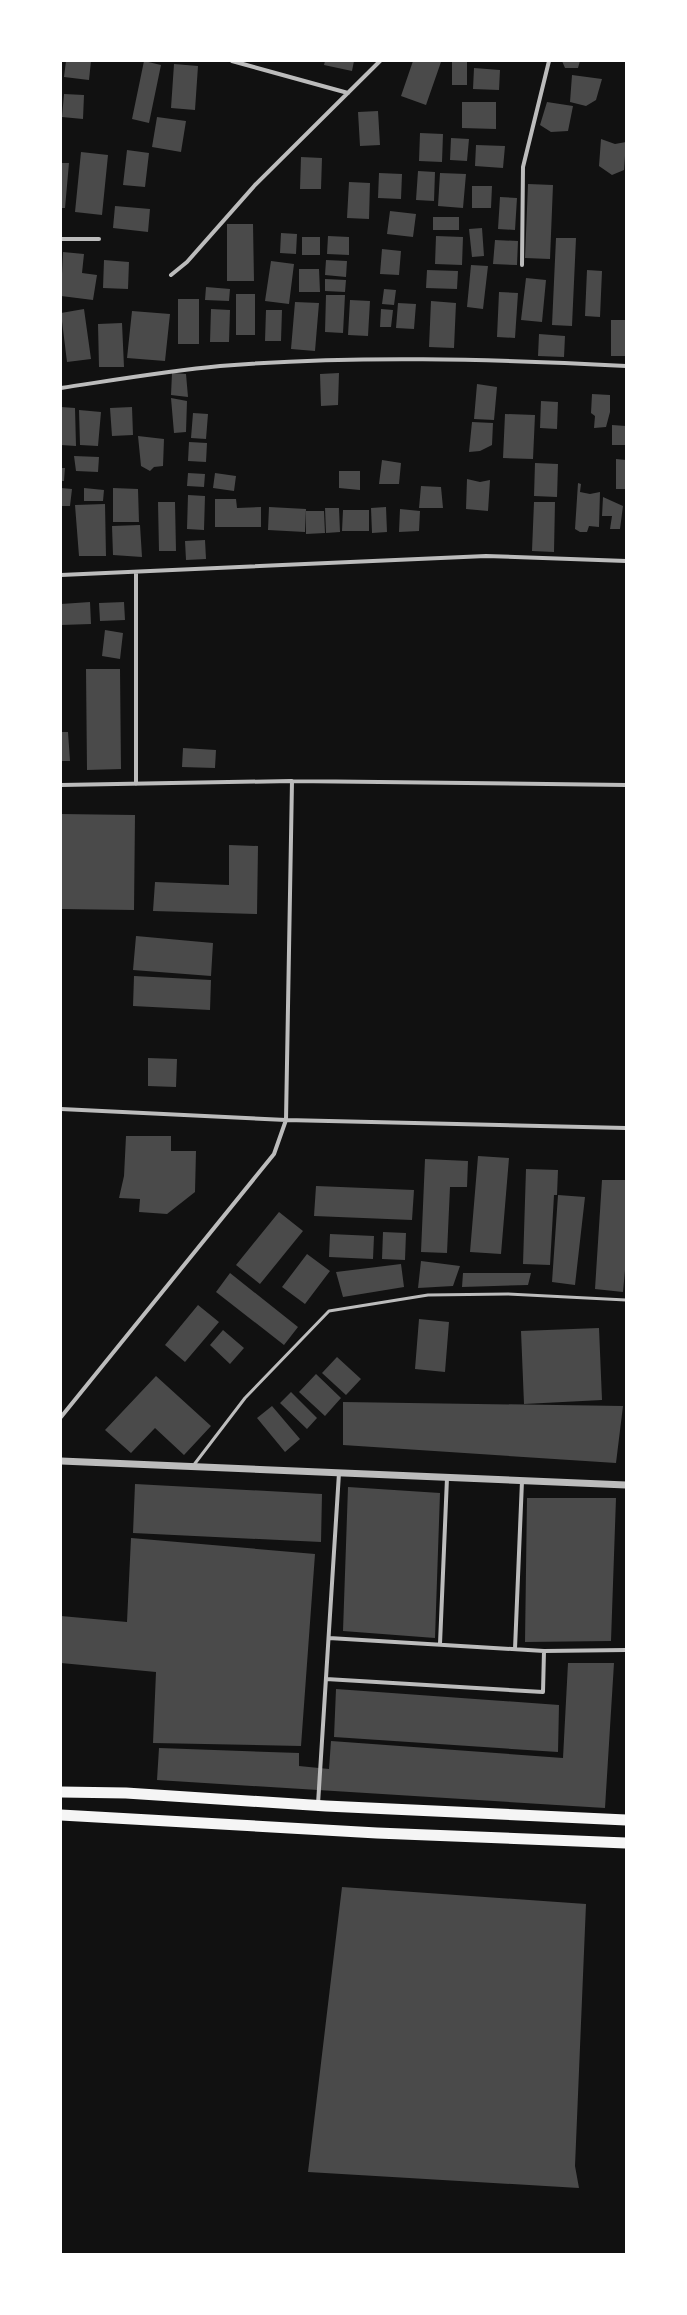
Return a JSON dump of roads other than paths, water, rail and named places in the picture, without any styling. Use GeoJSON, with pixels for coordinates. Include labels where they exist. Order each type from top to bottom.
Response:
{"type":"FeatureCollection","features":[{"type":"Feature","properties":{"kind":"highway"},"geometry":{"type":"LineString","coordinates":[[61,1792],[126,1793],[318,1806],[626,1820]]}},
{"type":"Feature","properties":{"kind":"highway"},"geometry":{"type":"LineString","coordinates":[[61,1815],[385,1833],[626,1843]]}},
{"type":"Feature","properties":{"kind":"street"},"geometry":{"type":"LineString","coordinates":[[232,61],[348,93]]}},
{"type":"Feature","properties":{"kind":"street"},"geometry":{"type":"LineString","coordinates":[[171,275],[187,262],[254,185],[380,61]]}},
{"type":"Feature","properties":{"kind":"street"},"geometry":{"type":"LineString","coordinates":[[522,265],[523,167],[549,61]]}},
{"type":"Feature","properties":{"kind":"street"},"geometry":{"type":"LineString","coordinates":[[61,239],[99,239]]}},
{"type":"Feature","properties":{"kind":"street"},"geometry":{"type":"LineString","coordinates":[[61,388],[151,374],[221,366],[351,360],[478,358],[626,366]]}},
{"type":"Feature","properties":{"kind":"street"},"geometry":{"type":"LineString","coordinates":[[61,575],[136,573],[486,556],[626,561]]}},
{"type":"Feature","properties":{"kind":"street"},"geometry":{"type":"LineString","coordinates":[[136,573],[136,784]]}},
{"type":"Feature","properties":{"kind":"street"},"geometry":{"type":"LineString","coordinates":[[61,1417],[274,1154],[286,1120],[292,781]]}},
{"type":"Feature","properties":{"kind":"street"},"geometry":{"type":"LineString","coordinates":[[61,785],[292,781],[626,785]]}},
{"type":"Feature","properties":{"kind":"street"},"geometry":{"type":"LineString","coordinates":[[61,1109],[286,1120],[626,1128]]}},
{"type":"Feature","properties":{"kind":"street"},"geometry":{"type":"LineString","coordinates":[[61,1461],[626,1485]]}},
{"type":"Feature","properties":{"kind":"street"},"geometry":{"type":"LineString","coordinates":[[318,1806],[339,1473]]}},
{"type":"Feature","properties":{"kind":"street"},"geometry":{"type":"LineString","coordinates":[[440,1644],[448,1478]]}},
{"type":"Feature","properties":{"kind":"street"},"geometry":{"type":"LineString","coordinates":[[515,1649],[522,1481]]}},
{"type":"Feature","properties":{"kind":"street"},"geometry":{"type":"LineString","coordinates":[[329,1638],[515,1649],[626,1650]]}},
{"type":"Feature","properties":{"kind":"street"},"geometry":{"type":"LineString","coordinates":[[326,1679],[542,1692],[544,1650]]}},
{"type":"Feature","properties":{"kind":"lane"},"geometry":{"type":"LineString","coordinates":[[192,1467],[245,1398],[329,1311],[428,1295],[508,1294],[626,1300]]}}]}
